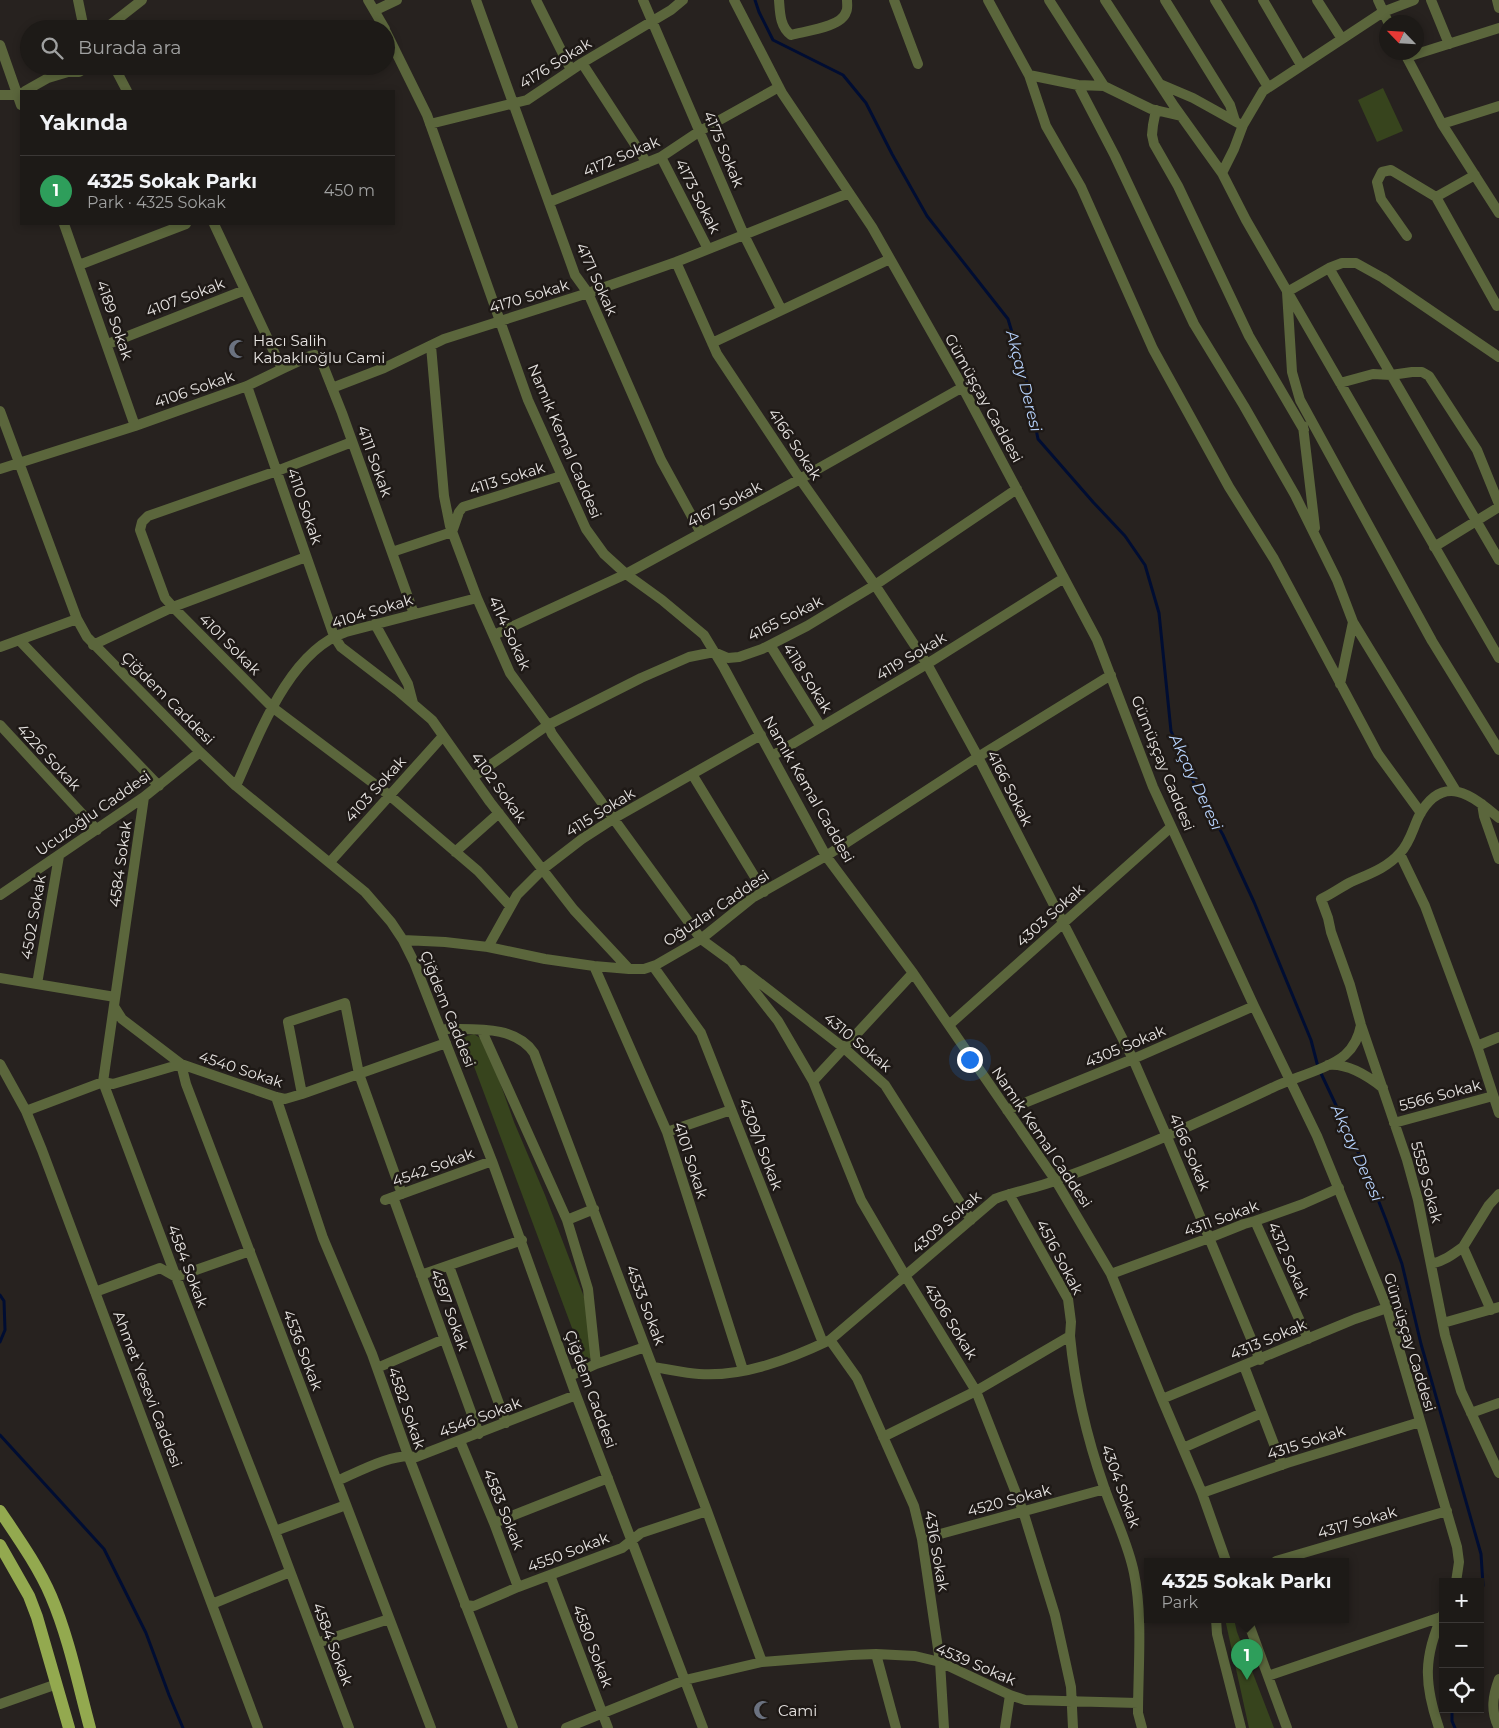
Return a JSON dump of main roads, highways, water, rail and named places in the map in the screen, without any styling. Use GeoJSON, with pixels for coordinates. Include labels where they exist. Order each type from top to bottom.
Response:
{"type":"FeatureCollection","features":[{"type":"Feature","properties":{"kind":"main road"},"geometry":{"type":"LineString","coordinates":[[0,1511],[51,1596],[70,1652],[90,1728]]}},
{"type":"Feature","properties":{"kind":"main road"},"geometry":{"type":"LineString","coordinates":[[0,1545],[29,1596],[37,1617],[69,1728]]}},
{"type":"Feature","properties":{"kind":"waterway","name":"Akçay Deresi"},"geometry":{"type":"LineString","coordinates":[[755,0],[773,40],[843,75],[866,103],[927,216],[1008,319],[1026,379],[1038,439],[1125,536],[1145,565],[1159,613],[1171,731],[1194,783],[1223,835],[1254,902],[1311,1040],[1318,1067],[1366,1169],[1386,1220],[1402,1264],[1421,1344],[1481,1554],[1483,1578]]}},
{"type":"Feature","properties":{"kind":"waterway"},"geometry":{"type":"LineString","coordinates":[[0,1295],[4,1301],[5,1330],[0,1342]]}},
{"type":"Feature","properties":{"kind":"waterway"},"geometry":{"type":"LineString","coordinates":[[0,1435],[104,1549],[146,1633],[183,1728]]}},
{"type":"Feature","properties":{"kind":"waterway","name":"Akçay Deresi"},"geometry":{"type":"LineString","coordinates":[[1452,1713],[1452,1721],[1455,1728]]}},
{"type":"Feature","properties":{"kind":"place","name":"Hacı Salih Kabaklıoğlu Cami"},"geometry":{"type":"Point","coordinates":[238,349]}},
{"type":"Feature","properties":{"kind":"place","name":"4325 Sokak Parkı"},"geometry":{"type":"Point","coordinates":[1247,1680]}},
{"type":"Feature","properties":{"kind":"place","name":"Cami"},"geometry":{"type":"Point","coordinates":[763,1710]}}]}
